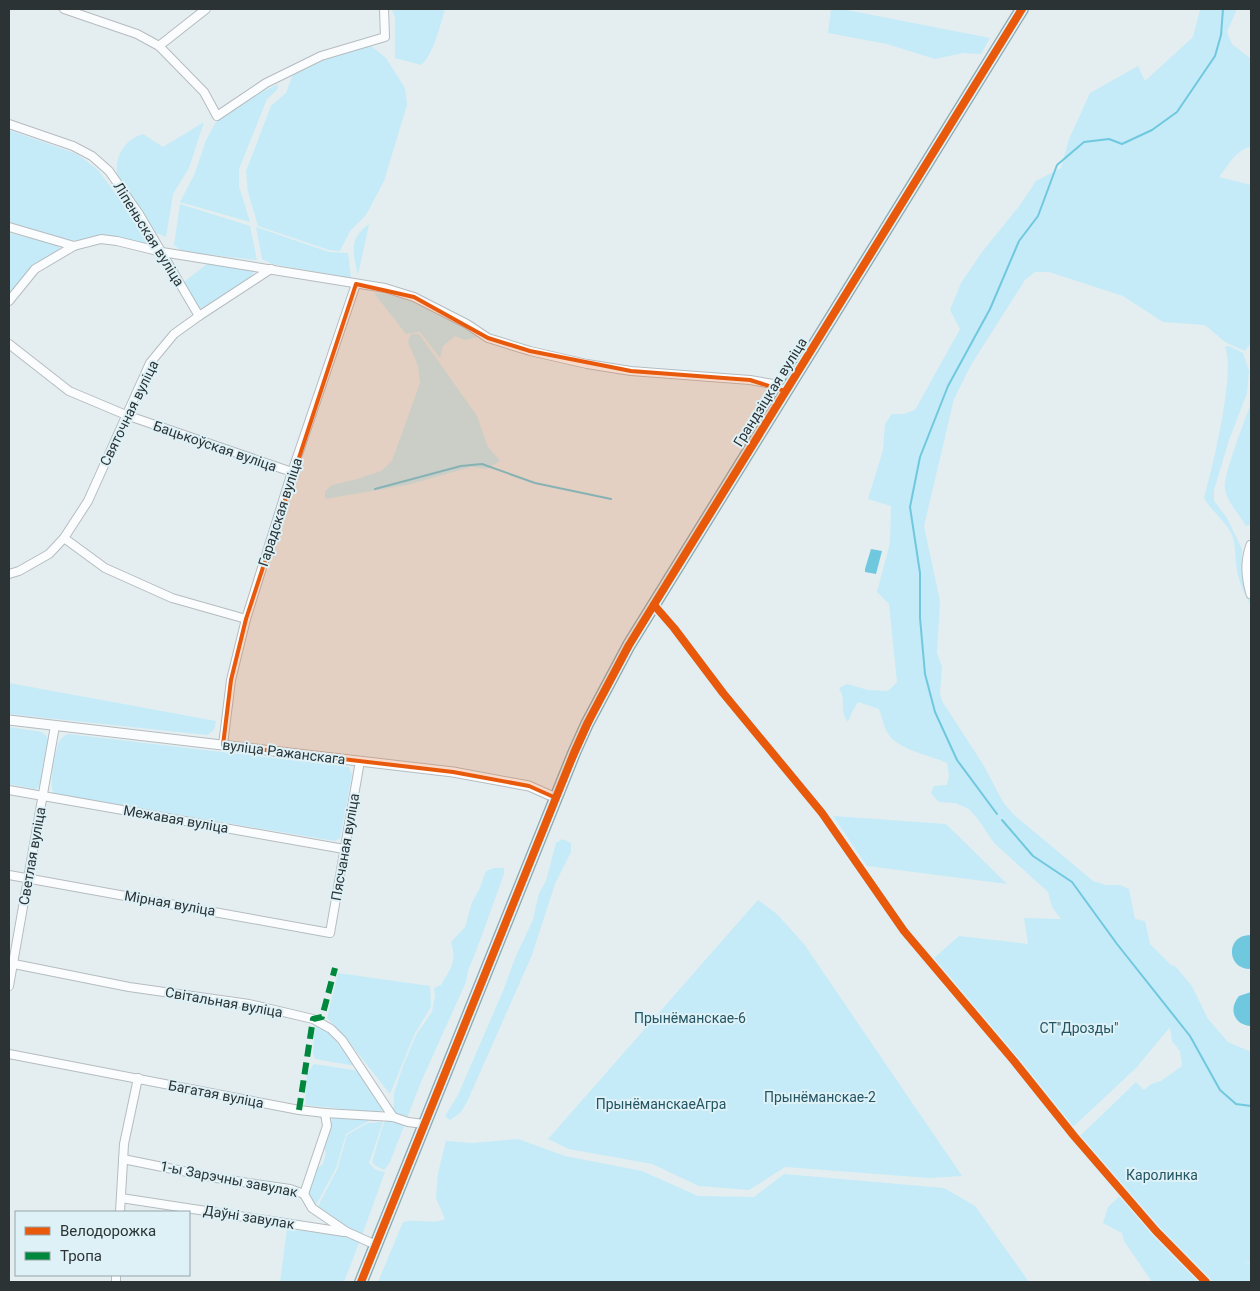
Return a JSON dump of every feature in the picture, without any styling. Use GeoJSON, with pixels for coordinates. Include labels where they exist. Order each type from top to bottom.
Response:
{"type":"FeatureCollection","features":[{"type":"Feature","properties":{"kind":"main road","name":"Грандзіцкая вуліца"},"geometry":{"type":"LineString","coordinates":[[361,1282],[587,724],[629,645],[1022,9]]}},
{"type":"Feature","properties":{"kind":"street"},"geometry":{"type":"LineString","coordinates":[[64,9],[130,31],[159,46],[204,92],[217,116],[266,83],[321,56],[385,37],[384,9]]}},
{"type":"Feature","properties":{"kind":"street"},"geometry":{"type":"LineString","coordinates":[[159,46],[206,9]]}},
{"type":"Feature","properties":{"kind":"street","name":"Ліпеньская вуліца"},"geometry":{"type":"LineString","coordinates":[[9,124],[73,146],[92,156],[109,171],[139,214],[199,316]]}},
{"type":"Feature","properties":{"kind":"street"},"geometry":{"type":"LineString","coordinates":[[9,227],[74,246]]}},
{"type":"Feature","properties":{"kind":"street"},"geometry":{"type":"LineString","coordinates":[[9,301],[35,269],[74,246],[101,239],[162,252],[385,288],[414,297],[467,324],[488,338],[530,351],[587,364],[631,371],[750,380],[773,384],[786,391]]}},
{"type":"Feature","properties":{"kind":"street","name":"Святочная вуліца"},"geometry":{"type":"LineString","coordinates":[[9,574],[19,571],[50,554],[64,538],[88,501],[150,364],[174,334],[271,269]]}},
{"type":"Feature","properties":{"kind":"street","name":"Гарадская вуліца"},"geometry":{"type":"LineString","coordinates":[[223,745],[231,680],[246,619],[292,472],[356,284]]}},
{"type":"Feature","properties":{"kind":"street","name":"Бацькоўская вуліца"},"geometry":{"type":"LineString","coordinates":[[9,344],[69,391],[126,415],[292,472]]}},
{"type":"Feature","properties":{"kind":"street"},"geometry":{"type":"LineString","coordinates":[[64,538],[105,568],[172,598],[246,619]]}},
{"type":"Feature","properties":{"kind":"street"},"geometry":{"type":"LineString","coordinates":[[1251,545],[1246,564],[1251,594]]}},
{"type":"Feature","properties":{"kind":"street"},"geometry":{"type":"LineString","coordinates":[[654,605],[674,628],[723,694],[822,813],[904,931],[1014,1061],[1074,1136],[1156,1231],[1206,1282]]}},
{"type":"Feature","properties":{"kind":"street","name":"вуліца Ражанскага"},"geometry":{"type":"LineString","coordinates":[[9,720],[453,772],[529,786],[556,798]]}},
{"type":"Feature","properties":{"kind":"street","name":"Светлая вуліца"},"geometry":{"type":"LineString","coordinates":[[9,986],[11,963],[56,726]]}},
{"type":"Feature","properties":{"kind":"street","name":"Пясчаная вуліца"},"geometry":{"type":"LineString","coordinates":[[330,932],[360,761]]}},
{"type":"Feature","properties":{"kind":"street","name":"Межавая вуліца"},"geometry":{"type":"LineString","coordinates":[[9,790],[344,848]]}},
{"type":"Feature","properties":{"kind":"street","name":"Мірная вуліца"},"geometry":{"type":"LineString","coordinates":[[9,874],[330,932]]}},
{"type":"Feature","properties":{"kind":"street","name":"Світальная вуліца"},"geometry":{"type":"LineString","coordinates":[[11,963],[129,986],[248,1004],[313,1019],[330,1029],[342,1040],[393,1117]]}},
{"type":"Feature","properties":{"kind":"street","name":"Багатая вуліца"},"geometry":{"type":"LineString","coordinates":[[9,1054],[299,1110],[393,1117],[408,1122],[424,1124]]}},
{"type":"Feature","properties":{"kind":"street"},"geometry":{"type":"LineString","coordinates":[[120,1211],[124,1144],[138,1078]]}},
{"type":"Feature","properties":{"kind":"street"},"geometry":{"type":"LineString","coordinates":[[304,1194],[327,1126],[325,1113]]}},
{"type":"Feature","properties":{"kind":"street","name":"1-ы Зарэчны завулак"},"geometry":{"type":"LineString","coordinates":[[123,1159],[222,1179],[290,1189],[304,1194],[312,1208],[347,1232],[376,1245]]}},
{"type":"Feature","properties":{"kind":"street","name":"Даўні завулак"},"geometry":{"type":"LineString","coordinates":[[121,1198],[347,1232]]}},
{"type":"Feature","properties":{"kind":"highlighted area"},"geometry":{"type":"Polygon","coordinates":[[[356,284],[414,297],[488,338],[530,351],[631,371],[750,380],[785,391],[608,683],[556,798],[529,786],[453,772],[223,745],[231,680],[246,619],[356,284]]]}},
{"type":"Feature","properties":{"kind":"green space"},"geometry":{"type":"Polygon","coordinates":[[[392,9],[445,9],[430,54],[421,65],[395,58],[395,18],[392,9]]]}},
{"type":"Feature","properties":{"kind":"green space"},"geometry":{"type":"Polygon","coordinates":[[[831,9],[842,9],[990,38],[981,54],[963,53],[935,59],[887,44],[828,33],[831,9]]]}},
{"type":"Feature","properties":{"kind":"green space"},"geometry":{"type":"Polygon","coordinates":[[[1237,9],[1227,32],[1232,44],[1251,59],[1251,147],[1237,154],[1219,177],[1251,185],[1251,343],[1245,351],[1225,342],[1205,325],[1163,322],[1123,296],[1049,272],[1035,272],[1025,280],[971,365],[954,399],[924,526],[940,601],[937,653],[942,667],[940,693],[942,701],[984,766],[1003,802],[1013,814],[1093,881],[1106,885],[1120,885],[1129,889],[1135,919],[1145,921],[1150,944],[1171,965],[1176,967],[1192,986],[1208,1019],[1228,1042],[1251,1052],[1251,1263],[1243,1262],[1251,1264],[1251,1282],[1212,1282],[1154,1224],[1153,1219],[1147,1227],[1202,1282],[1152,1282],[1124,1241],[1122,1233],[1103,1223],[1108,1207],[1126,1190],[1080,1136],[1136,1082],[1144,1090],[1182,1066],[1180,1051],[1172,1041],[1170,1027],[1136,1068],[1073,1127],[933,959],[959,936],[1028,944],[1024,918],[1061,919],[1052,907],[1048,892],[994,843],[969,809],[955,803],[939,802],[931,793],[934,786],[947,785],[949,776],[947,763],[898,744],[887,732],[879,709],[858,702],[848,722],[845,718],[843,697],[839,688],[847,684],[868,690],[888,691],[897,682],[889,604],[877,592],[890,543],[891,506],[868,499],[883,450],[885,424],[892,414],[904,414],[915,410],[960,329],[950,310],[961,283],[1036,181],[1061,168],[1069,139],[1090,93],[1138,66],[1145,81],[1193,37],[1200,10],[1237,9]]]}},
{"type":"Feature","properties":{"kind":"green space"},"geometry":{"type":"Polygon","coordinates":[[[370,45],[386,58],[405,88],[407,105],[384,181],[366,215],[350,231],[340,251],[329,250],[258,226],[248,192],[246,171],[271,106],[286,93],[293,74],[324,60],[370,45]]]}},
{"type":"Feature","properties":{"kind":"green space"},"geometry":{"type":"Polygon","coordinates":[[[278,84],[277,90],[267,99],[239,169],[239,186],[250,222],[180,202],[195,173],[206,140],[216,122],[248,99],[278,84]]]}},
{"type":"Feature","properties":{"kind":"green space"},"geometry":{"type":"Polygon","coordinates":[[[204,122],[189,168],[173,194],[166,237],[156,233],[118,178],[117,164],[119,157],[125,145],[143,134],[163,147],[204,122]]]}},
{"type":"Feature","properties":{"kind":"green space"},"geometry":{"type":"Polygon","coordinates":[[[9,130],[77,154],[98,170],[149,239],[146,245],[100,237],[71,241],[9,222],[9,130]]]}},
{"type":"Feature","properties":{"kind":"green space"},"geometry":{"type":"Polygon","coordinates":[[[180,204],[250,226],[257,260],[183,252],[174,245],[180,204]]]}},
{"type":"Feature","properties":{"kind":"green space"},"geometry":{"type":"Polygon","coordinates":[[[369,224],[358,275],[354,253],[355,241],[362,230],[369,224]]]}},
{"type":"Feature","properties":{"kind":"green space"},"geometry":{"type":"Polygon","coordinates":[[[256,227],[329,252],[348,253],[351,278],[272,264],[262,259],[256,227]]]}},
{"type":"Feature","properties":{"kind":"green space"},"geometry":{"type":"Polygon","coordinates":[[[9,233],[58,245],[60,249],[29,270],[9,296],[9,233]]]}},
{"type":"Feature","properties":{"kind":"green space"},"geometry":{"type":"Polygon","coordinates":[[[207,264],[254,271],[251,277],[200,309],[184,282],[207,264]]]}},
{"type":"Feature","properties":{"kind":"green space"},"geometry":{"type":"Polygon","coordinates":[[[374,293],[402,298],[428,308],[478,337],[465,340],[455,336],[443,346],[440,358],[420,332],[406,334],[374,293]]]}},
{"type":"Feature","properties":{"kind":"green space"},"geometry":{"type":"Polygon","coordinates":[[[411,334],[419,334],[477,416],[488,447],[500,461],[487,469],[471,467],[407,485],[325,499],[325,491],[332,485],[381,471],[392,461],[420,383],[418,366],[408,342],[411,334]]]}},
{"type":"Feature","properties":{"kind":"green space"},"geometry":{"type":"Polygon","coordinates":[[[1229,346],[1243,353],[1249,371],[1247,393],[1229,440],[1214,490],[1214,501],[1227,518],[1242,549],[1242,576],[1251,606],[1239,580],[1232,535],[1204,498],[1222,421],[1228,359],[1225,347],[1229,346]]]}},
{"type":"Feature","properties":{"kind":"green space"},"geometry":{"type":"Polygon","coordinates":[[[1251,403],[1251,524],[1246,526],[1228,499],[1225,483],[1251,403]]]}},
{"type":"Feature","properties":{"kind":"green space"},"geometry":{"type":"Polygon","coordinates":[[[9,683],[216,721],[216,723],[213,731],[207,735],[9,714],[9,683]]]}},
{"type":"Feature","properties":{"kind":"green space"},"geometry":{"type":"Polygon","coordinates":[[[9,727],[42,732],[48,738],[39,787],[35,789],[9,784],[9,727]]]}},
{"type":"Feature","properties":{"kind":"green space"},"geometry":{"type":"Polygon","coordinates":[[[68,734],[349,767],[352,775],[340,838],[335,841],[54,794],[52,790],[52,776],[56,754],[60,741],[68,734]]]}},
{"type":"Feature","properties":{"kind":"green space"},"geometry":{"type":"Polygon","coordinates":[[[833,816],[946,824],[1007,884],[867,866],[833,816]]]}},
{"type":"Feature","properties":{"kind":"green space"},"geometry":{"type":"Polygon","coordinates":[[[562,839],[571,843],[571,852],[555,884],[532,955],[467,1102],[460,1113],[450,1120],[445,1116],[458,1095],[533,920],[539,893],[546,881],[556,843],[562,839]]]}},
{"type":"Feature","properties":{"kind":"green space"},"geometry":{"type":"Polygon","coordinates":[[[494,868],[504,868],[504,874],[468,970],[466,982],[421,1082],[390,1162],[384,1170],[372,1162],[383,1125],[394,1106],[394,1093],[403,1066],[416,1035],[432,1012],[435,996],[434,988],[441,985],[452,965],[453,949],[451,942],[465,927],[472,902],[486,871],[494,868]]]}},
{"type":"Feature","properties":{"kind":"green space","name":"Прынёманскае-2"},"geometry":{"type":"Polygon","coordinates":[[[758,900],[777,914],[804,944],[962,1176],[929,1178],[785,1167],[749,1190],[699,1186],[652,1164],[569,1149],[548,1139],[758,900]]]}},
{"type":"Feature","properties":{"kind":"green space"},"geometry":{"type":"Polygon","coordinates":[[[338,973],[430,986],[431,1007],[415,1033],[390,1094],[353,1047],[327,1018],[338,973]]]}},
{"type":"Feature","properties":{"kind":"green space"},"geometry":{"type":"Polygon","coordinates":[[[315,1023],[329,1033],[356,1066],[315,1059],[313,1053],[315,1023]]]}},
{"type":"Feature","properties":{"kind":"green space"},"geometry":{"type":"Polygon","coordinates":[[[314,1064],[359,1071],[383,1107],[382,1111],[373,1112],[305,1105],[307,1073],[314,1064]]]}},
{"type":"Feature","properties":{"kind":"green space"},"geometry":{"type":"Polygon","coordinates":[[[333,1116],[372,1119],[346,1134],[336,1168],[316,1205],[307,1193],[316,1169],[323,1164],[326,1153],[324,1146],[333,1116]]]}},
{"type":"Feature","properties":{"kind":"green space"},"geometry":{"type":"Polygon","coordinates":[[[383,1122],[369,1163],[376,1170],[385,1172],[362,1235],[349,1229],[317,1208],[337,1170],[347,1135],[368,1123],[383,1122]]]}},
{"type":"Feature","properties":{"kind":"green space"},"geometry":{"type":"Polygon","coordinates":[[[518,1139],[565,1156],[642,1171],[698,1196],[754,1197],[784,1174],[944,1188],[975,1206],[1029,1282],[378,1282],[403,1222],[440,1221],[445,1219],[436,1198],[438,1173],[446,1141],[472,1143],[518,1139]]]}},
{"type":"Feature","properties":{"kind":"green space"},"geometry":{"type":"Polygon","coordinates":[[[287,1229],[347,1236],[359,1243],[344,1282],[280,1282],[287,1229]]]}},
{"type":"Feature","properties":{"kind":"water"},"geometry":{"type":"Polygon","coordinates":[[[871,549],[882,551],[876,574],[865,572],[871,549]]]}},
{"type":"Feature","properties":{"kind":"water"},"geometry":{"type":"Polygon","coordinates":[[[1251,935],[1251,969],[1243,968],[1237,964],[1232,952],[1237,940],[1243,936],[1251,935]]]}},
{"type":"Feature","properties":{"kind":"water"},"geometry":{"type":"Polygon","coordinates":[[[1251,992],[1251,1026],[1240,1023],[1234,1016],[1233,1011],[1239,996],[1251,992]]]}},
{"type":"Feature","properties":{"kind":"waterway"},"geometry":{"type":"LineString","coordinates":[[997,814],[957,760],[935,712],[925,674],[920,618],[920,573],[910,507],[920,457],[948,386],[990,309],[1019,241],[1038,216],[1057,165],[1084,142],[1109,139],[1122,144],[1152,130],[1177,112],[1215,56],[1221,35],[1223,9]]}},
{"type":"Feature","properties":{"kind":"waterway"},"geometry":{"type":"LineString","coordinates":[[375,489],[461,466],[482,464],[535,483],[611,499]]}},
{"type":"Feature","properties":{"kind":"waterway"},"geometry":{"type":"LineString","coordinates":[[1002,820],[1033,856],[1072,882],[1117,944],[1190,1036],[1220,1090],[1236,1104],[1251,1106]]}},
{"type":"Feature","properties":{"kind":"marked path"},"geometry":{"type":"LineString","coordinates":[[299,1110],[313,1019],[322,1017],[335,968]]}},
{"type":"Feature","properties":{"kind":"cycle path"},"geometry":{"type":"LineString","coordinates":[[361,1282],[587,724],[629,645],[1022,9]]}},
{"type":"Feature","properties":{"kind":"cycle path"},"geometry":{"type":"LineString","coordinates":[[654,605],[674,628],[723,693],[822,813],[904,931],[1014,1061],[1074,1136],[1156,1231],[1206,1282]]}},
{"type":"Feature","properties":{"kind":"park label","name":"Прынёманскае-6"},"geometry":{"type":"Point","coordinates":[690,1018]}},
{"type":"Feature","properties":{"kind":"park label","name":"СТ\"Дрозды\""},"geometry":{"type":"Point","coordinates":[1079,1028]}},
{"type":"Feature","properties":{"kind":"park label","name":"ПрынёманскаеАгра"},"geometry":{"type":"Point","coordinates":[661,1104]}},
{"type":"Feature","properties":{"kind":"park label","name":"Каролинка"},"geometry":{"type":"Point","coordinates":[1162,1175]}}]}
